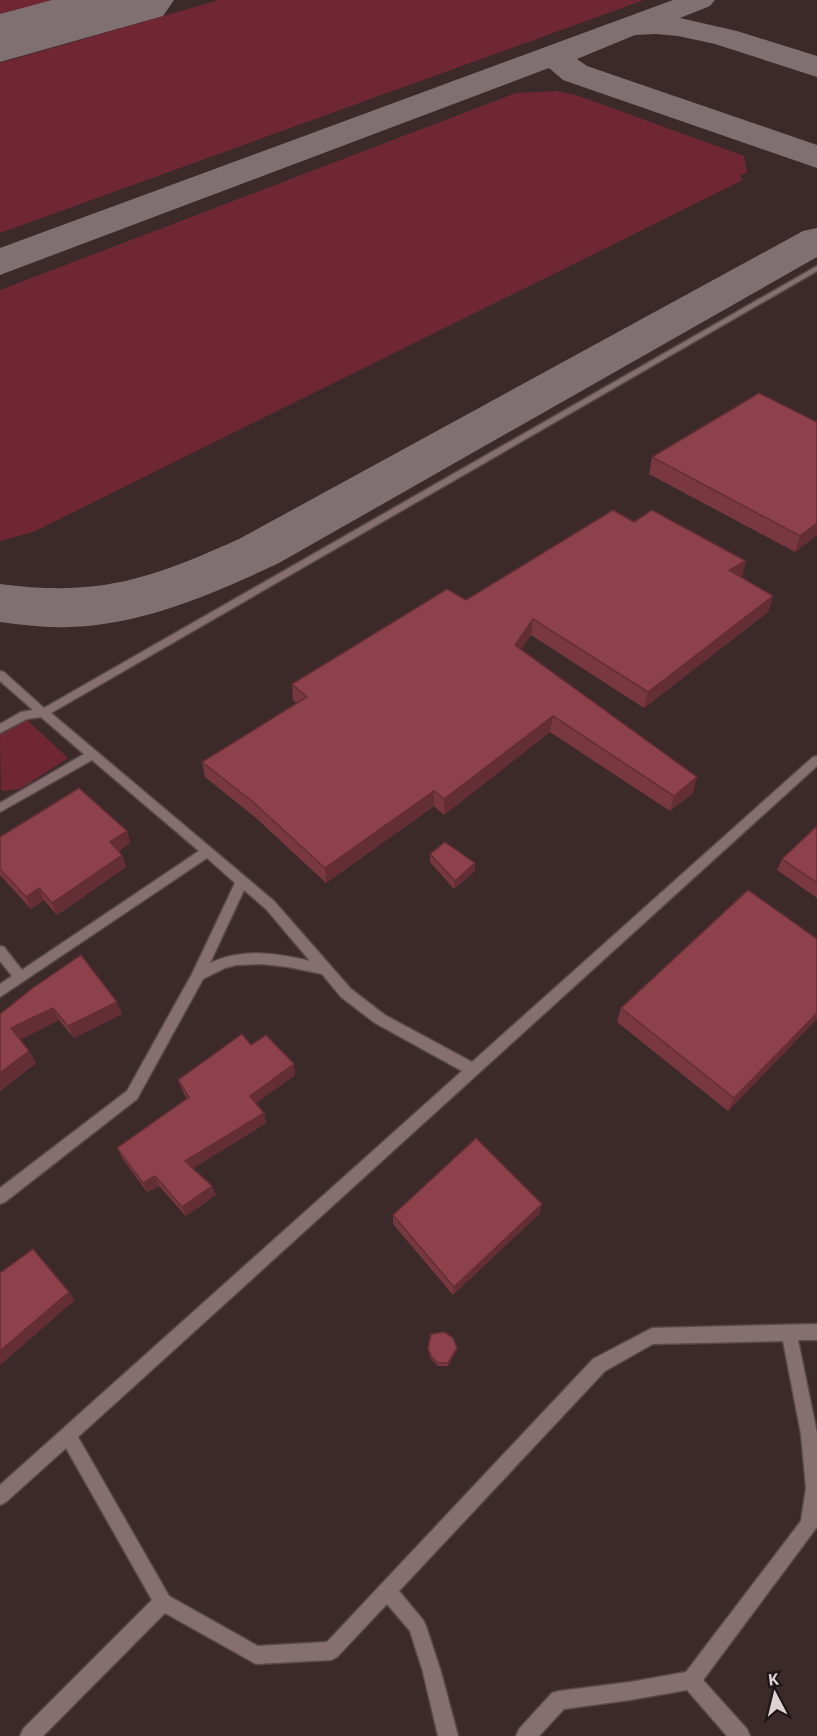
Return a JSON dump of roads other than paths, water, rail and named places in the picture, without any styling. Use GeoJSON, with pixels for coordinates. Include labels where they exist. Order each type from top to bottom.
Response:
{"type":"FeatureCollection","features":[{"type":"Feature","properties":{"kind":"lane"},"geometry":{"type":"LineString","coordinates":[[0,729],[25,715],[43,713],[815,270]]}},
{"type":"Feature","properties":{"kind":"lane"},"geometry":{"type":"LineString","coordinates":[[0,675],[270,905],[346,993],[380,1019],[473,1070]]}},
{"type":"Feature","properties":{"kind":"lane"},"geometry":{"type":"LineString","coordinates":[[0,808],[92,754]]}},
{"type":"Feature","properties":{"kind":"lane"},"geometry":{"type":"LineString","coordinates":[[0,1496],[817,760]]}},
{"type":"Feature","properties":{"kind":"lane"},"geometry":{"type":"LineString","coordinates":[[0,990],[207,852]]}},
{"type":"Feature","properties":{"kind":"lane"},"geometry":{"type":"LineString","coordinates":[[0,1197],[132,1095],[198,975],[242,881]]}},
{"type":"Feature","properties":{"kind":"lane"},"geometry":{"type":"LineString","coordinates":[[0,951],[20,976]]}},
{"type":"Feature","properties":{"kind":"lane"},"geometry":{"type":"LineString","coordinates":[[198,975],[225,962],[254,959],[285,960],[326,970]]}},
{"type":"Feature","properties":{"kind":"lane"},"geometry":{"type":"LineString","coordinates":[[68,1435],[163,1602],[256,1655],[331,1652],[599,1365],[652,1336],[817,1332]]}},
{"type":"Feature","properties":{"kind":"lane"},"geometry":{"type":"LineString","coordinates":[[526,1736],[559,1700],[691,1680],[809,1525],[815,1488],[808,1434],[789,1333]]}},
{"type":"Feature","properties":{"kind":"lane"},"geometry":{"type":"LineString","coordinates":[[388,1591],[417,1626],[432,1672],[448,1736]]}},
{"type":"Feature","properties":{"kind":"lane"},"geometry":{"type":"LineString","coordinates":[[30,1736],[163,1602]]}},
{"type":"Feature","properties":{"kind":"lane"},"geometry":{"type":"LineString","coordinates":[[691,1680],[740,1736]]}}]}
